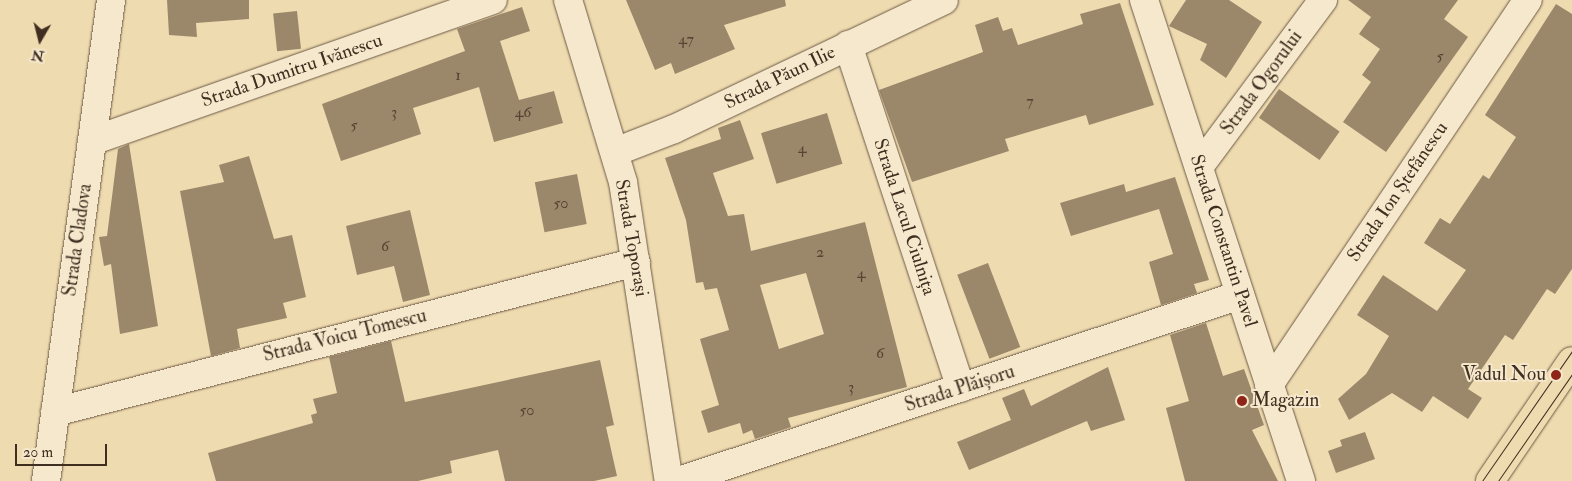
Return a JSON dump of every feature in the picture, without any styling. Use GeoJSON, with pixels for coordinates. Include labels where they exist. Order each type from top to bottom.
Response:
{"type":"FeatureCollection","features":[{"type":"Feature","properties":{"kind":"main road"},"geometry":{"type":"LineString","coordinates":[[1490,481],[1572,361]]}},
{"type":"Feature","properties":{"kind":"street","name":"Strada Cladova"},"geometry":{"type":"LineString","coordinates":[[46,481],[111,0]]}},
{"type":"Feature","properties":{"kind":"street","name":"Strada Dumitru Ivănescu"},"geometry":{"type":"LineString","coordinates":[[92,141],[493,0]]}},
{"type":"Feature","properties":{"kind":"street","name":"Strada Toporași"},"geometry":{"type":"LineString","coordinates":[[568,0],[615,152],[636,262],[669,481]]}},
{"type":"Feature","properties":{"kind":"street","name":"Strada Păun Ilie"},"geometry":{"type":"LineString","coordinates":[[615,152],[674,129],[944,0]]}},
{"type":"Feature","properties":{"kind":"street","name":"Strada Constantin Pavel"},"geometry":{"type":"LineString","coordinates":[[1144,0],[1200,167],[1268,385],[1301,481]]}},
{"type":"Feature","properties":{"kind":"street","name":"Strada Ogorului"},"geometry":{"type":"LineString","coordinates":[[1200,167],[1323,0]]}},
{"type":"Feature","properties":{"kind":"street","name":"Strada Ion Ștefănescu"},"geometry":{"type":"LineString","coordinates":[[1268,385],[1528,0]]}},
{"type":"Feature","properties":{"kind":"street","name":"Strada Lacul Ciulnița"},"geometry":{"type":"LineString","coordinates":[[848,45],[961,388]]}},
{"type":"Feature","properties":{"kind":"street","name":"Strada Voicu Tomescu"},"geometry":{"type":"LineString","coordinates":[[55,412],[636,262]]}},
{"type":"Feature","properties":{"kind":"street","name":"Strada Plăișoru"},"geometry":{"type":"LineString","coordinates":[[679,481],[1240,295]]}},
{"type":"Feature","properties":{"kind":"building"},"geometry":{"type":"Polygon","coordinates":[[[167,0],[249,0],[249,19],[196,23],[197,37],[169,35],[167,0]]]}},
{"type":"Feature","properties":{"kind":"building"},"geometry":{"type":"Polygon","coordinates":[[[626,0],[785,0],[786,6],[724,25],[735,49],[675,74],[671,63],[655,70],[626,0]]]}},
{"type":"Feature","properties":{"kind":"building"},"geometry":{"type":"Polygon","coordinates":[[[1186,0],[1229,0],[1262,22],[1226,78],[1200,60],[1207,44],[1169,26],[1186,0]]]}},
{"type":"Feature","properties":{"kind":"building"},"geometry":{"type":"Polygon","coordinates":[[[1348,0],[1458,0],[1444,19],[1468,37],[1386,152],[1343,122],[1371,82],[1362,75],[1380,49],[1359,34],[1371,17],[1348,0]]]}},
{"type":"Feature","properties":{"kind":"building"},"geometry":{"type":"Polygon","coordinates":[[[1120,3],[1154,105],[1089,125],[1086,115],[1005,139],[1009,151],[912,182],[879,90],[983,52],[975,25],[998,17],[1003,31],[1012,28],[1018,45],[1083,24],[1080,14],[1120,3]]]}},
{"type":"Feature","properties":{"kind":"building"},"geometry":{"type":"Polygon","coordinates":[[[1556,4],[1572,14],[1572,269],[1555,294],[1547,289],[1513,340],[1505,335],[1468,389],[1482,398],[1468,419],[1433,396],[1422,412],[1392,393],[1349,420],[1338,399],[1366,374],[1389,336],[1357,315],[1383,275],[1437,311],[1466,270],[1424,243],[1440,218],[1450,224],[1483,175],[1489,179],[1516,137],[1485,115],[1556,4]]]}},
{"type":"Feature","properties":{"kind":"building"},"geometry":{"type":"Polygon","coordinates":[[[522,7],[530,31],[500,41],[519,100],[554,91],[563,123],[494,142],[479,87],[413,108],[421,134],[341,161],[322,104],[465,51],[457,29],[522,7]]]}},
{"type":"Feature","properties":{"kind":"building"},"geometry":{"type":"Polygon","coordinates":[[[297,11],[301,49],[277,51],[273,14],[297,11]]]}},
{"type":"Feature","properties":{"kind":"building"},"geometry":{"type":"Polygon","coordinates":[[[1279,89],[1340,131],[1320,160],[1259,118],[1279,89]]]}},
{"type":"Feature","properties":{"kind":"building"},"geometry":{"type":"Polygon","coordinates":[[[827,113],[842,164],[777,184],[761,133],[827,113]]]}},
{"type":"Feature","properties":{"kind":"building"},"geometry":{"type":"Polygon","coordinates":[[[740,120],[754,159],[713,173],[728,216],[744,214],[751,251],[865,222],[907,387],[788,418],[791,427],[755,439],[752,430],[743,434],[740,423],[708,433],[701,411],[719,405],[700,339],[729,330],[717,288],[705,290],[703,282],[696,283],[686,220],[665,158],[721,139],[718,128],[740,120]],[[806,273],[760,285],[779,349],[824,334],[806,273]]]}},
{"type":"Feature","properties":{"kind":"building"},"geometry":{"type":"Polygon","coordinates":[[[129,144],[158,326],[120,334],[111,264],[104,266],[99,237],[107,236],[118,149],[129,144]]]}},
{"type":"Feature","properties":{"kind":"building"},"geometry":{"type":"Polygon","coordinates":[[[249,156],[274,239],[292,235],[306,297],[283,303],[287,318],[237,329],[240,348],[211,356],[180,191],[224,182],[219,165],[249,156]]]}},
{"type":"Feature","properties":{"kind":"building"},"geometry":{"type":"Polygon","coordinates":[[[577,174],[587,224],[545,232],[535,182],[577,174]]]}},
{"type":"Feature","properties":{"kind":"building"},"geometry":{"type":"Polygon","coordinates":[[[1175,177],[1209,280],[1194,284],[1197,293],[1161,305],[1149,262],[1173,254],[1159,209],[1071,236],[1060,203],[1124,184],[1126,192],[1175,177]]]}},
{"type":"Feature","properties":{"kind":"building"},"geometry":{"type":"Polygon","coordinates":[[[410,210],[430,295],[403,302],[394,266],[357,275],[346,226],[410,210]]]}},
{"type":"Feature","properties":{"kind":"building"},"geometry":{"type":"Polygon","coordinates":[[[988,263],[1020,347],[989,359],[957,275],[988,263]]]}},
{"type":"Feature","properties":{"kind":"building"},"geometry":{"type":"Polygon","coordinates":[[[1206,323],[1223,376],[1244,369],[1264,425],[1252,430],[1278,481],[1185,481],[1166,408],[1189,401],[1170,335],[1206,323]]]}},
{"type":"Feature","properties":{"kind":"building"},"geometry":{"type":"Polygon","coordinates":[[[391,341],[405,402],[600,360],[614,425],[606,427],[617,476],[594,481],[505,481],[498,450],[450,461],[452,473],[418,481],[216,481],[208,453],[313,423],[311,415],[317,413],[313,399],[337,393],[329,357],[391,341]]]}},
{"type":"Feature","properties":{"kind":"building"},"geometry":{"type":"Polygon","coordinates":[[[1108,367],[1125,420],[1091,431],[1087,421],[969,470],[957,442],[1011,420],[1002,398],[1024,389],[1031,406],[1108,367]]]}},
{"type":"Feature","properties":{"kind":"building"},"geometry":{"type":"Polygon","coordinates":[[[1365,432],[1375,459],[1336,473],[1328,451],[1342,446],[1340,440],[1365,432]]]}},
{"type":"Feature","properties":{"kind":"tram line"},"geometry":{"type":"LineString","coordinates":[[1482,481],[1572,351]]}},
{"type":"Feature","properties":{"kind":"tram line"},"geometry":{"type":"LineString","coordinates":[[1498,481],[1572,374]]}},
{"type":"Feature","properties":{"kind":"place","name":"Vadul Nou"},"geometry":{"type":"Point","coordinates":[1556,375]}},
{"type":"Feature","properties":{"kind":"place","name":"Magazin"},"geometry":{"type":"Point","coordinates":[1242,401]}}]}
